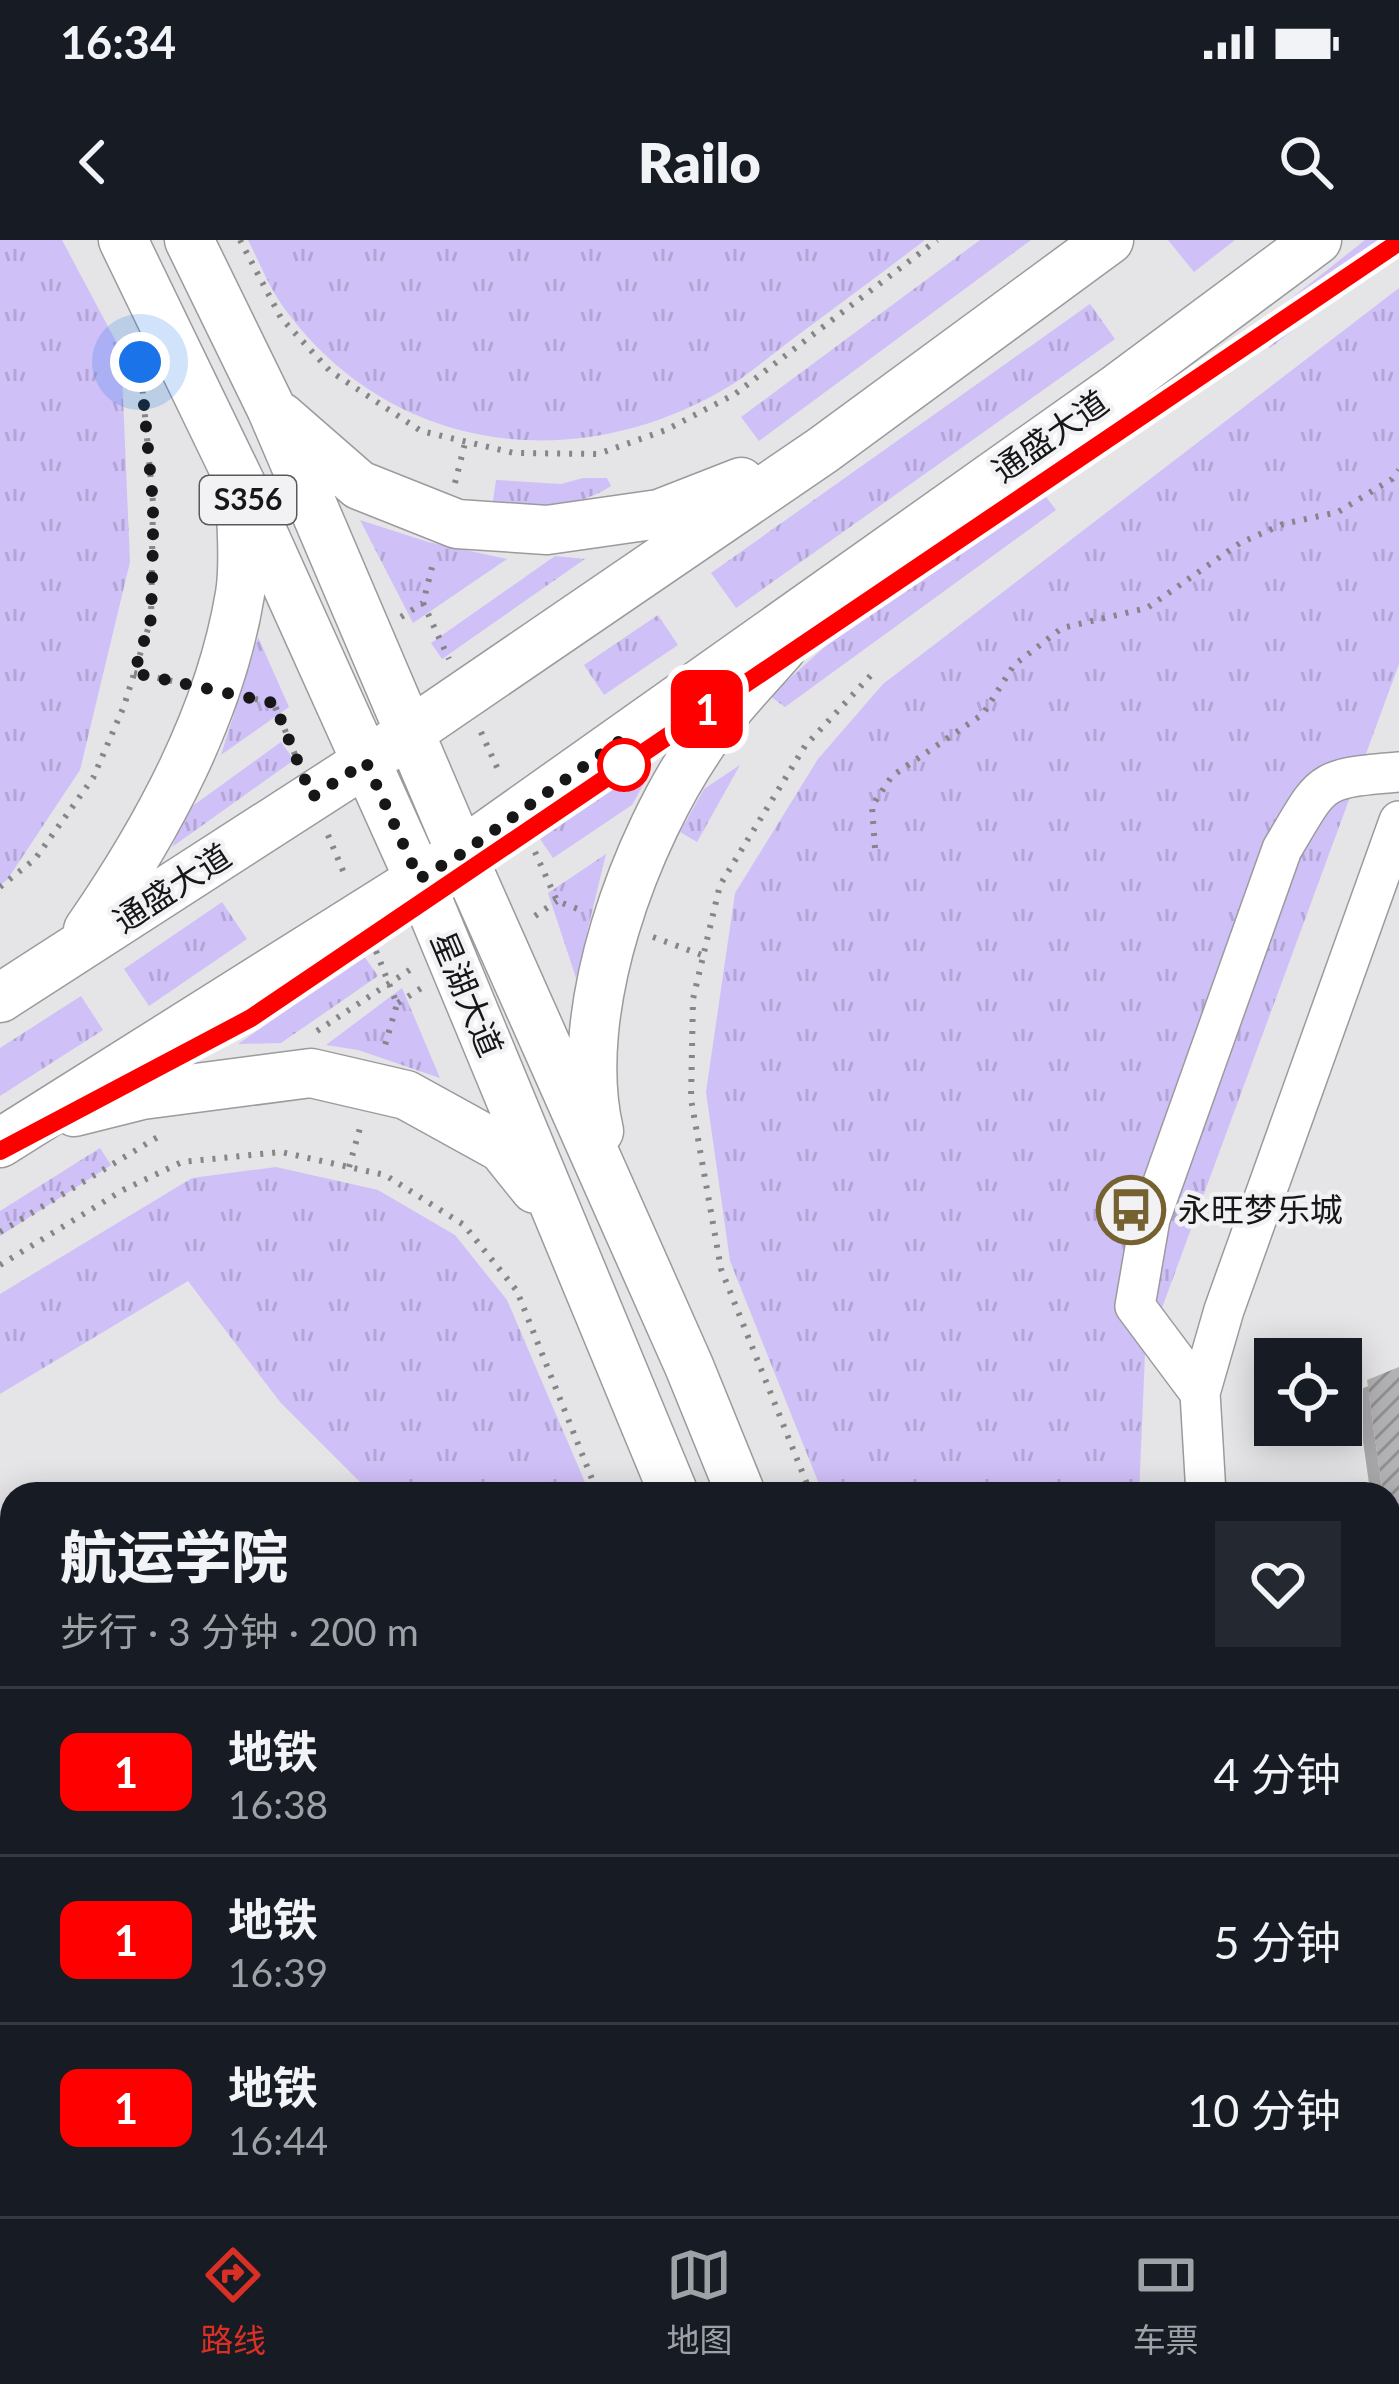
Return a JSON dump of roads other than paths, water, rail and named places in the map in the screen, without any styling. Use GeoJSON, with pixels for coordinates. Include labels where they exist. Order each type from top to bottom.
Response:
{"type":"FeatureCollection","features":[{"type":"Feature","properties":{"kind":"main road","name":"星湖大道"},"geometry":{"type":"LineString","coordinates":[[123,240],[241,484],[419,879],[669,1482]]}},
{"type":"Feature","properties":{"kind":"main road","name":"星湖大道"},"geometry":{"type":"LineString","coordinates":[[189,240],[272,410],[735,1482]]}},
{"type":"Feature","properties":{"kind":"main road","name":"通盛大道"},"geometry":{"type":"LineString","coordinates":[[0,998],[366,762],[823,450],[1109,240]]}},
{"type":"Feature","properties":{"kind":"main road","name":"通盛大道"},"geometry":{"type":"LineString","coordinates":[[17,1132],[461,854],[1317,240]]}},
{"type":"Feature","properties":{"kind":"main road"},"geometry":{"type":"LineString","coordinates":[[272,410],[359,485],[457,524],[547,530],[659,514],[823,450]]}},
{"type":"Feature","properties":{"kind":"main road"},"geometry":{"type":"LineString","coordinates":[[72,952],[133,865],[180,775],[213,690],[241,591],[241,484]]}},
{"type":"Feature","properties":{"kind":"main road"},"geometry":{"type":"LineString","coordinates":[[615,1198],[590,1093],[602,974],[649,830],[705,738],[789,640],[887,552]]}},
{"type":"Feature","properties":{"kind":"main road"},"geometry":{"type":"LineString","coordinates":[[17,1132],[142,1095],[311,1073],[406,1095],[502,1148],[565,1227]]}},
{"type":"Feature","properties":{"kind":"street"},"geometry":{"type":"LineString","coordinates":[[1200,1394],[1135,1306],[1150,1219],[1282,850],[1316,794],[1337,777],[1399,772]]}},
{"type":"Feature","properties":{"kind":"street"},"geometry":{"type":"LineString","coordinates":[[1205,1482],[1200,1394],[1224,1310],[1399,821]]}},
{"type":"Feature","properties":{"kind":"metro line","name":"1"},"geometry":{"type":"LineString","coordinates":[[0,1151],[251,1018],[1399,242]]}},
{"type":"Feature","properties":{"kind":"place","name":"永旺梦乐城"},"geometry":{"type":"Point","coordinates":[1131,1210]}}]}
